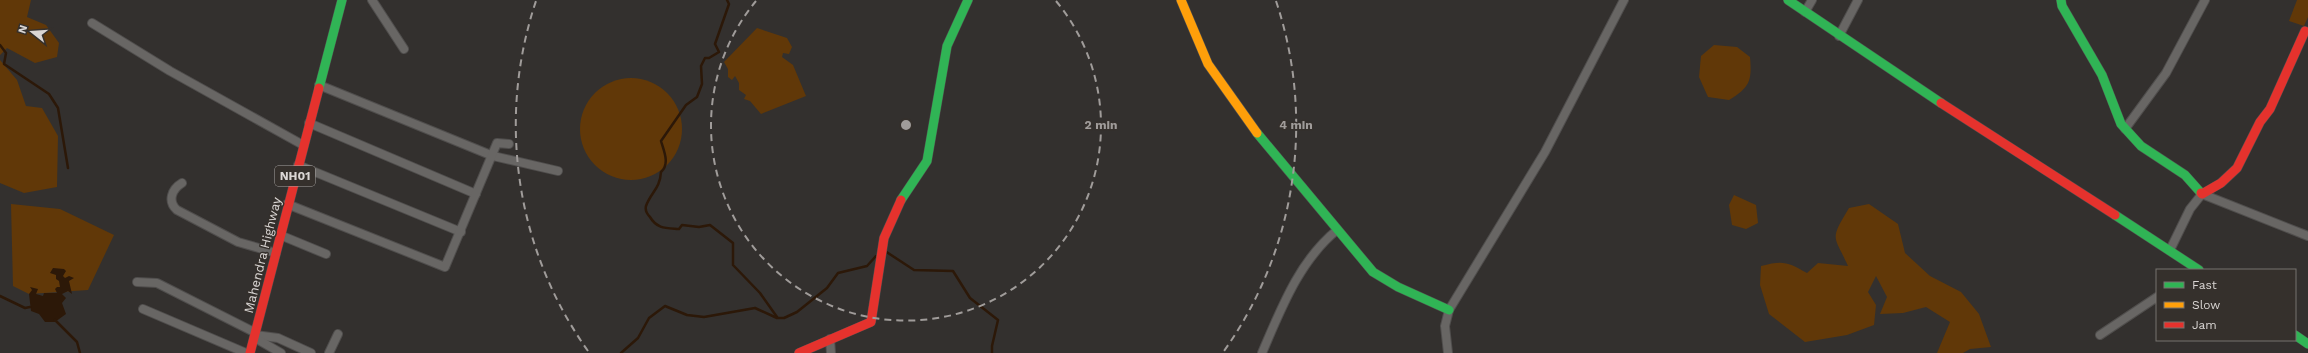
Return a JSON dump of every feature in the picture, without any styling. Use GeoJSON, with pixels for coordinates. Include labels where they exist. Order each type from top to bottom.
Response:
{"type":"FeatureCollection","features":[{"type":"Feature","properties":{"kind":"main road","name":"Mahendra Highway"},"geometry":{"type":"LineString","coordinates":[[250,353],[287,204],[342,0]]}},
{"type":"Feature","properties":{"kind":"main road"},"geometry":{"type":"LineString","coordinates":[[799,353],[871,322],[884,238],[893,213],[903,194],[920,174],[927,161],[947,46],[968,0]]}},
{"type":"Feature","properties":{"kind":"main road"},"geometry":{"type":"LineString","coordinates":[[1181,0],[1208,64],[1267,147],[1372,272],[1398,287],[1449,310]]}},
{"type":"Feature","properties":{"kind":"main road"},"geometry":{"type":"LineString","coordinates":[[1788,0],[1838,36],[2170,250],[2193,269]]}},
{"type":"Feature","properties":{"kind":"main road"},"geometry":{"type":"LineString","coordinates":[[2061,0],[2062,6],[2080,39],[2103,76],[2114,110],[2125,129],[2150,153],[2173,165],[2194,180],[2202,194],[2221,183],[2237,168],[2260,122],[2270,109],[2305,31]]}},
{"type":"Feature","properties":{"kind":"main road"},"geometry":{"type":"LineString","coordinates":[[2296,336],[2308,344]]}},
{"type":"Feature","properties":{"kind":"street"},"geometry":{"type":"LineString","coordinates":[[372,0],[404,49]]}},
{"type":"Feature","properties":{"kind":"street"},"geometry":{"type":"LineString","coordinates":[[1448,353],[1445,326],[1449,310],[1545,152],[1624,0]]}},
{"type":"Feature","properties":{"kind":"street"},"geometry":{"type":"LineString","coordinates":[[1805,12],[1812,0]]}},
{"type":"Feature","properties":{"kind":"street"},"geometry":{"type":"LineString","coordinates":[[1838,36],[1858,0]]}},
{"type":"Feature","properties":{"kind":"street"},"geometry":{"type":"LineString","coordinates":[[2125,129],[2166,73],[2205,0]]}},
{"type":"Feature","properties":{"kind":"street"},"geometry":{"type":"LineString","coordinates":[[92,23],[170,71],[303,144]]}},
{"type":"Feature","properties":{"kind":"street"},"geometry":{"type":"LineString","coordinates":[[319,85],[493,156],[558,171]]}},
{"type":"Feature","properties":{"kind":"street"},"geometry":{"type":"LineString","coordinates":[[309,123],[476,194]]}},
{"type":"Feature","properties":{"kind":"street"},"geometry":{"type":"LineString","coordinates":[[287,204],[445,267],[493,156],[497,143],[509,144]]}},
{"type":"Feature","properties":{"kind":"street"},"geometry":{"type":"LineString","coordinates":[[298,165],[461,232]]}},
{"type":"Feature","properties":{"kind":"street"},"geometry":{"type":"LineString","coordinates":[[182,183],[177,186],[170,199],[172,206],[177,210],[238,242],[276,253]]}},
{"type":"Feature","properties":{"kind":"street"},"geometry":{"type":"LineString","coordinates":[[2170,250],[2190,209],[2202,194],[2308,236]]}},
{"type":"Feature","properties":{"kind":"street"},"geometry":{"type":"LineString","coordinates":[[1262,353],[1290,292],[1303,269],[1323,241],[1337,230]]}},
{"type":"Feature","properties":{"kind":"street"},"geometry":{"type":"LineString","coordinates":[[280,235],[326,254]]}},
{"type":"Feature","properties":{"kind":"street"},"geometry":{"type":"LineString","coordinates":[[137,282],[157,283],[255,335],[281,353]]}},
{"type":"Feature","properties":{"kind":"street"},"geometry":{"type":"LineString","coordinates":[[2100,335],[2156,298]]}},
{"type":"Feature","properties":{"kind":"street"},"geometry":{"type":"LineString","coordinates":[[144,309],[246,353]]}},
{"type":"Feature","properties":{"kind":"street"},"geometry":{"type":"LineString","coordinates":[[329,353],[338,334]]}},
{"type":"Feature","properties":{"kind":"street"},"geometry":{"type":"LineString","coordinates":[[255,335],[278,338],[311,353]]}},
{"type":"Feature","properties":{"kind":"street"},"geometry":{"type":"LineString","coordinates":[[830,339],[831,353]]}},
{"type":"Feature","properties":{"kind":"shaded area"},"geometry":{"type":"Polygon","coordinates":[[[0,0],[31,0],[27,17],[46,25],[59,43],[57,57],[35,63],[7,48],[0,55],[0,0]]]}},
{"type":"Feature","properties":{"kind":"shaded area"},"geometry":{"type":"Polygon","coordinates":[[[2297,0],[2308,0],[2308,17],[2304,26],[2289,21],[2297,0]]]}},
{"type":"Feature","properties":{"kind":"shaded area"},"geometry":{"type":"Polygon","coordinates":[[[757,28],[787,38],[792,47],[789,54],[783,53],[782,57],[793,65],[806,96],[761,114],[750,101],[744,99],[746,95],[739,90],[739,83],[735,76],[732,80],[728,77],[728,69],[724,62],[757,28]]]}},
{"type":"Feature","properties":{"kind":"shaded area"},"geometry":{"type":"Polygon","coordinates":[[[1714,45],[1737,47],[1750,57],[1751,72],[1748,83],[1741,91],[1729,100],[1708,97],[1699,77],[1701,56],[1714,45]]]}},
{"type":"Feature","properties":{"kind":"shaded area"},"geometry":{"type":"Polygon","coordinates":[[[0,60],[17,80],[26,106],[42,108],[58,136],[57,187],[24,193],[0,183],[0,60]]]}},
{"type":"Feature","properties":{"kind":"shaded area"},"geometry":{"type":"Polygon","coordinates":[[[631,78],[650,82],[667,93],[678,110],[682,129],[678,148],[667,165],[650,176],[631,180],[612,176],[595,165],[584,148],[580,129],[584,110],[595,93],[612,82],[631,78]]]}},
{"type":"Feature","properties":{"kind":"shaded area"},"geometry":{"type":"Polygon","coordinates":[[[1734,195],[1756,205],[1758,223],[1746,229],[1732,225],[1729,205],[1734,195]]]}},
{"type":"Feature","properties":{"kind":"shaded area"},"geometry":{"type":"Polygon","coordinates":[[[11,204],[60,209],[114,235],[88,290],[29,294],[13,286],[11,204]]]}},
{"type":"Feature","properties":{"kind":"shaded area"},"geometry":{"type":"Polygon","coordinates":[[[1869,204],[1898,224],[1905,253],[1930,276],[1961,292],[1979,314],[1991,347],[1970,349],[1963,353],[1937,353],[1950,322],[1926,307],[1903,313],[1880,314],[1887,297],[1876,276],[1868,292],[1876,305],[1874,325],[1847,335],[1805,342],[1769,314],[1760,285],[1761,266],[1775,263],[1785,263],[1795,266],[1807,273],[1818,263],[1848,266],[1837,243],[1836,233],[1838,227],[1849,208],[1869,204]]]}},
{"type":"Feature","properties":{"kind":"shaded area"},"geometry":{"type":"Polygon","coordinates":[[[53,268],[64,269],[66,271],[63,276],[65,278],[69,276],[74,278],[69,281],[72,294],[68,291],[62,294],[66,298],[62,303],[66,314],[55,322],[45,322],[39,314],[31,311],[29,294],[32,290],[30,287],[38,289],[36,294],[43,296],[44,293],[57,293],[55,289],[60,287],[59,281],[56,279],[56,275],[50,273],[53,268]]]}},
{"type":"Feature","properties":{"kind":"waterway"},"geometry":{"type":"LineString","coordinates":[[727,0],[729,4],[715,44],[719,52],[709,58],[705,58],[701,66],[702,84],[697,97],[686,105],[661,141],[666,161],[664,169],[661,172],[659,183],[648,201],[646,209],[653,221],[659,226],[679,229],[682,225],[699,227],[710,225],[733,243],[733,265],[760,293],[777,317]]}},
{"type":"Feature","properties":{"kind":"waterway"},"geometry":{"type":"LineString","coordinates":[[0,45],[6,53],[4,64],[49,94],[58,108],[68,168]]}},
{"type":"Feature","properties":{"kind":"waterway"},"geometry":{"type":"LineString","coordinates":[[885,251],[914,270],[953,271],[970,298],[998,320],[992,346],[992,353]]}},
{"type":"Feature","properties":{"kind":"waterway"},"geometry":{"type":"LineString","coordinates":[[621,353],[638,338],[649,318],[665,306],[687,315],[704,317],[755,308],[777,318],[784,318],[797,312],[827,288],[838,273],[867,266],[876,256]]}},
{"type":"Feature","properties":{"kind":"waterway"},"geometry":{"type":"LineString","coordinates":[[0,296],[25,308],[30,307]]}},
{"type":"Feature","properties":{"kind":"waterway"},"geometry":{"type":"LineString","coordinates":[[55,320],[77,342],[80,353]]}},
{"type":"Feature","properties":{"kind":"traffic: fast"},"geometry":{"type":"LineString","coordinates":[[319,88],[342,0]]}},
{"type":"Feature","properties":{"kind":"traffic: fast"},"geometry":{"type":"LineString","coordinates":[[901,200],[927,161],[947,46],[968,0]]}},
{"type":"Feature","properties":{"kind":"traffic: fast"},"geometry":{"type":"LineString","coordinates":[[1788,0],[1941,103]]}},
{"type":"Feature","properties":{"kind":"traffic: fast"},"geometry":{"type":"LineString","coordinates":[[2061,0],[2062,6],[2102,75],[2121,124],[2141,146],[2185,175],[2201,193]]}},
{"type":"Feature","properties":{"kind":"traffic: fast"},"geometry":{"type":"LineString","coordinates":[[1257,133],[1373,272],[1398,287],[1449,310]]}},
{"type":"Feature","properties":{"kind":"traffic: fast"},"geometry":{"type":"LineString","coordinates":[[2115,215],[2197,269]]}},
{"type":"Feature","properties":{"kind":"traffic: fast"},"geometry":{"type":"LineString","coordinates":[[2296,336],[2308,344]]}},
{"type":"Feature","properties":{"kind":"traffic: slow"},"geometry":{"type":"LineString","coordinates":[[1181,0],[1208,64],[1257,133]]}},
{"type":"Feature","properties":{"kind":"traffic: jam"},"geometry":{"type":"LineString","coordinates":[[2201,193],[2202,194],[2221,183],[2237,168],[2260,122],[2270,109],[2305,31]]}},
{"type":"Feature","properties":{"kind":"traffic: jam"},"geometry":{"type":"LineString","coordinates":[[250,353],[319,88]]}},
{"type":"Feature","properties":{"kind":"traffic: jam"},"geometry":{"type":"LineString","coordinates":[[1941,103],[2115,215]]}},
{"type":"Feature","properties":{"kind":"traffic: jam"},"geometry":{"type":"LineString","coordinates":[[799,353],[871,322],[884,238],[901,200]]}}]}
